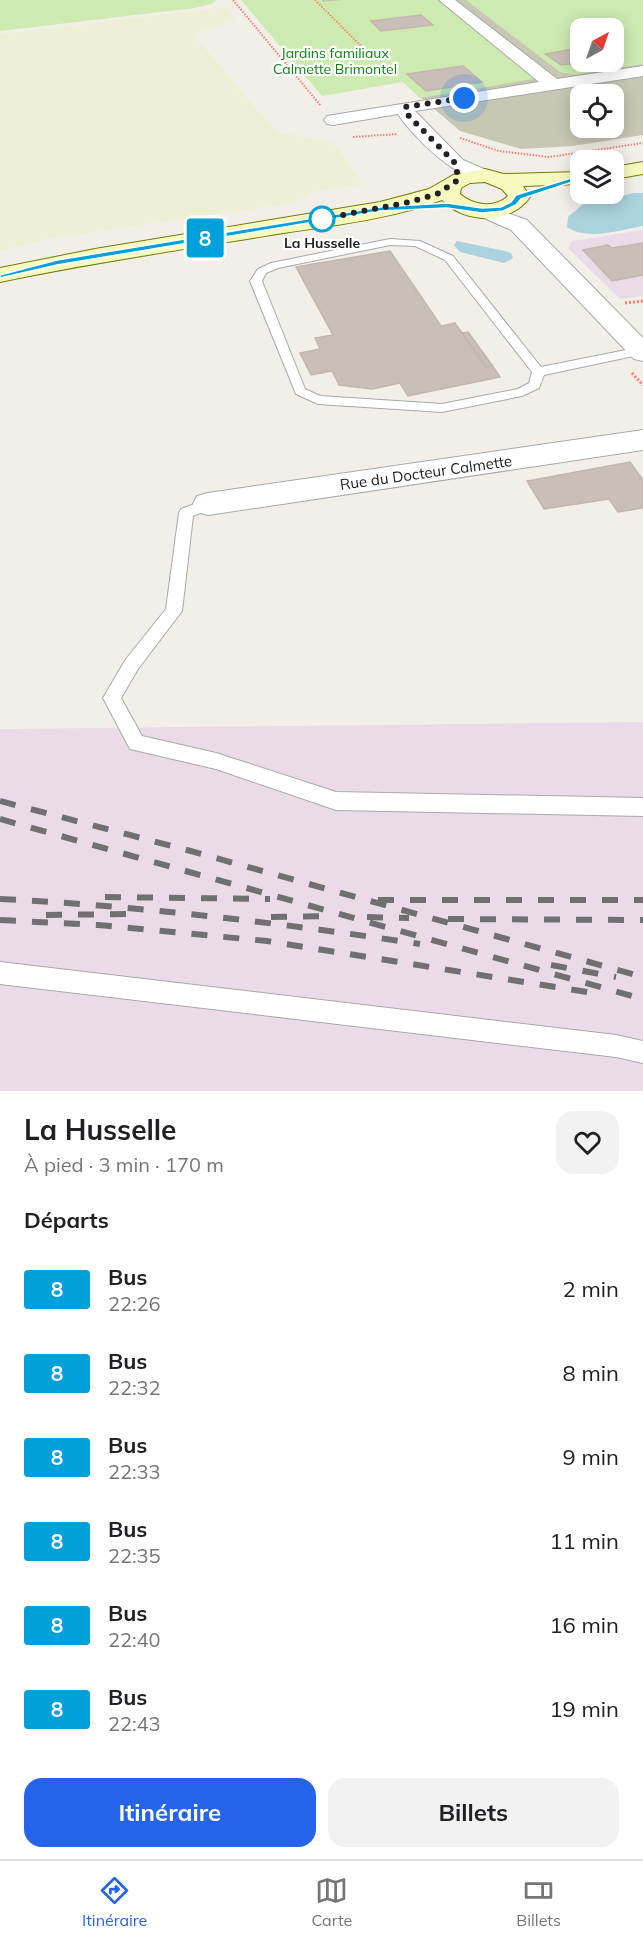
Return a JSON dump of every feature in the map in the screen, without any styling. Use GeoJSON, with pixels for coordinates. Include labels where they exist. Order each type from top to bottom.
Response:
{"type":"FeatureCollection","features":[{"type":"Feature","properties":{"kind":"street"},"geometry":{"type":"LineString","coordinates":[[446,0],[554,85]]}},
{"type":"Feature","properties":{"kind":"street"},"geometry":{"type":"LineString","coordinates":[[333,120],[643,71]]}},
{"type":"Feature","properties":{"kind":"street"},"geometry":{"type":"LineString","coordinates":[[405,107],[408,115],[431,137],[455,177],[449,195],[451,199],[474,208]]}},
{"type":"Feature","properties":{"kind":"street"},"geometry":{"type":"LineString","coordinates":[[624,171],[643,168]]}},
{"type":"Feature","properties":{"kind":"street"},"geometry":{"type":"LineString","coordinates":[[0,276],[57,262],[380,209],[437,194],[455,177],[570,178]]}},
{"type":"Feature","properties":{"kind":"street"},"geometry":{"type":"LineString","coordinates":[[492,178],[516,188],[517,208],[618,313],[642,352]]}},
{"type":"Feature","properties":{"kind":"street"},"geometry":{"type":"LineString","coordinates":[[380,209],[517,208],[570,182]]}},
{"type":"Feature","properties":{"kind":"street"},"geometry":{"type":"LineString","coordinates":[[618,313],[643,318]]}},
{"type":"Feature","properties":{"kind":"street","name":"Rue du Docteur Calmette"},"geometry":{"type":"LineString","coordinates":[[208,504],[643,440]]}},
{"type":"Feature","properties":{"kind":"lane"},"geometry":{"type":"LineString","coordinates":[[390,242],[416,243],[448,258],[538,372],[535,385],[522,392],[442,408],[318,400],[300,391],[256,281],[262,271],[274,265],[390,242]]}},
{"type":"Feature","properties":{"kind":"lane"},"geometry":{"type":"LineString","coordinates":[[538,372],[642,352]]}},
{"type":"Feature","properties":{"kind":"lane"},"geometry":{"type":"LineString","coordinates":[[208,504],[186,513],[174,611],[132,664],[112,698],[136,743],[216,761],[336,801],[643,807]]}},
{"type":"Feature","properties":{"kind":"lane"},"geometry":{"type":"LineString","coordinates":[[0,973],[616,1046],[643,1052]]}},
{"type":"Feature","properties":{"kind":"path"},"geometry":{"type":"LineString","coordinates":[[233,0],[345,135],[359,138],[410,133],[431,137],[444,135],[499,151],[549,157],[643,143]]}},
{"type":"Feature","properties":{"kind":"path"},"geometry":{"type":"LineString","coordinates":[[315,0],[372,57]]}},
{"type":"Feature","properties":{"kind":"path"},"geometry":{"type":"LineString","coordinates":[[618,313],[643,301]]}},
{"type":"Feature","properties":{"kind":"shaded area"},"geometry":{"type":"Polygon","coordinates":[[[321,0],[643,0],[643,135],[624,138],[624,84],[570,84],[570,138],[624,138],[573,146],[521,149],[460,131],[403,82],[321,0]]]}},
{"type":"Feature","properties":{"kind":"shaded area"},"geometry":{"type":"Polygon","coordinates":[[[226,7],[235,21],[193,34],[276,132],[333,142],[363,184],[315,192],[294,203],[53,238],[0,251],[0,34],[226,7]]]}},
{"type":"Feature","properties":{"kind":"shaded area"},"geometry":{"type":"Polygon","coordinates":[[[643,230],[643,296],[620,299],[568,248],[572,241],[643,230]]]}},
{"type":"Feature","properties":{"kind":"shaded area"},"geometry":{"type":"Polygon","coordinates":[[[643,722],[643,1091],[0,1091],[0,729],[643,722]]]}},
{"type":"Feature","properties":{"kind":"green space"},"geometry":{"type":"Polygon","coordinates":[[[0,0],[217,0],[195,8],[0,31],[0,0]]]}},
{"type":"Feature","properties":{"kind":"green space","name":"Jardins familiaux Calmette Brimontel"},"geometry":{"type":"Polygon","coordinates":[[[241,0],[321,0],[323,2],[438,0],[534,79],[420,98],[403,82],[322,96],[241,0]]]}},
{"type":"Feature","properties":{"kind":"green space"},"geometry":{"type":"Polygon","coordinates":[[[466,0],[643,0],[643,64],[624,67],[624,18],[570,18],[570,72],[594,72],[576,75],[560,72],[466,0]]]}},
{"type":"Feature","properties":{"kind":"water"},"geometry":{"type":"Polygon","coordinates":[[[643,193],[643,226],[594,234],[575,231],[567,227],[568,217],[582,205],[624,204],[624,195],[643,193]]]}},
{"type":"Feature","properties":{"kind":"water"},"geometry":{"type":"Polygon","coordinates":[[[457,241],[505,251],[511,253],[513,258],[504,263],[460,252],[454,245],[457,241]]]}},
{"type":"Feature","properties":{"kind":"building"},"geometry":{"type":"Polygon","coordinates":[[[421,15],[433,25],[381,31],[371,21],[421,15]]]}},
{"type":"Feature","properties":{"kind":"building"},"geometry":{"type":"Polygon","coordinates":[[[570,50],[570,64],[561,65],[545,54],[570,50]]]}},
{"type":"Feature","properties":{"kind":"building"},"geometry":{"type":"Polygon","coordinates":[[[463,66],[482,82],[426,91],[407,74],[463,66]]]}},
{"type":"Feature","properties":{"kind":"building"},"geometry":{"type":"Polygon","coordinates":[[[643,243],[643,275],[612,281],[583,250],[608,245],[612,248],[643,243]]]}},
{"type":"Feature","properties":{"kind":"building"},"geometry":{"type":"Polygon","coordinates":[[[390,251],[441,326],[455,323],[486,367],[492,365],[500,377],[408,396],[400,383],[372,389],[339,385],[332,371],[311,375],[300,353],[320,349],[315,338],[333,335],[296,267],[390,251]]]}},
{"type":"Feature","properties":{"kind":"building"},"geometry":{"type":"Polygon","coordinates":[[[468,332],[492,365],[486,367],[462,333],[468,332]]]}},
{"type":"Feature","properties":{"kind":"building"},"geometry":{"type":"Polygon","coordinates":[[[630,462],[643,480],[643,508],[618,512],[609,499],[544,509],[527,481],[630,462]]]}},
{"type":"Feature","properties":{"kind":"railway"},"geometry":{"type":"LineString","coordinates":[[0,801],[187,850],[643,977]]}},
{"type":"Feature","properties":{"kind":"railway"},"geometry":{"type":"LineString","coordinates":[[0,819],[643,999]]}},
{"type":"Feature","properties":{"kind":"railway"},"geometry":{"type":"LineString","coordinates":[[105,897],[270,899]]}},
{"type":"Feature","properties":{"kind":"railway"},"geometry":{"type":"LineString","coordinates":[[0,899],[210,916],[420,944]]}},
{"type":"Feature","properties":{"kind":"railway"},"geometry":{"type":"LineString","coordinates":[[378,900],[643,900]]}},
{"type":"Feature","properties":{"kind":"railway"},"geometry":{"type":"LineString","coordinates":[[46,915],[127,914]]}},
{"type":"Feature","properties":{"kind":"railway"},"geometry":{"type":"LineString","coordinates":[[271,917],[331,916]]}},
{"type":"Feature","properties":{"kind":"railway"},"geometry":{"type":"LineString","coordinates":[[367,917],[409,918]]}},
{"type":"Feature","properties":{"kind":"railway"},"geometry":{"type":"LineString","coordinates":[[448,919],[643,920]]}},
{"type":"Feature","properties":{"kind":"railway"},"geometry":{"type":"LineString","coordinates":[[0,920],[98,925],[267,941],[593,993]]}},
{"type":"Feature","properties":{"kind":"railway"},"geometry":{"type":"LineString","coordinates":[[551,965],[616,977]]}},
{"type":"Feature","properties":{"kind":"bus line","name":"8"},"geometry":{"type":"LineString","coordinates":[[0,275],[57,262],[380,209],[428,206],[482,210],[503,209],[514,204],[519,197],[570,180]]}},
{"type":"Feature","properties":{"kind":"place","name":"La Husselle"},"geometry":{"type":"Point","coordinates":[322,219]}},
{"type":"Feature","properties":{"kind":"route"},"geometry":{"type":"LineString","coordinates":[[322,219],[410,202],[437,194],[458,180],[456,164],[408,115],[405,107],[464,98]]}}]}
